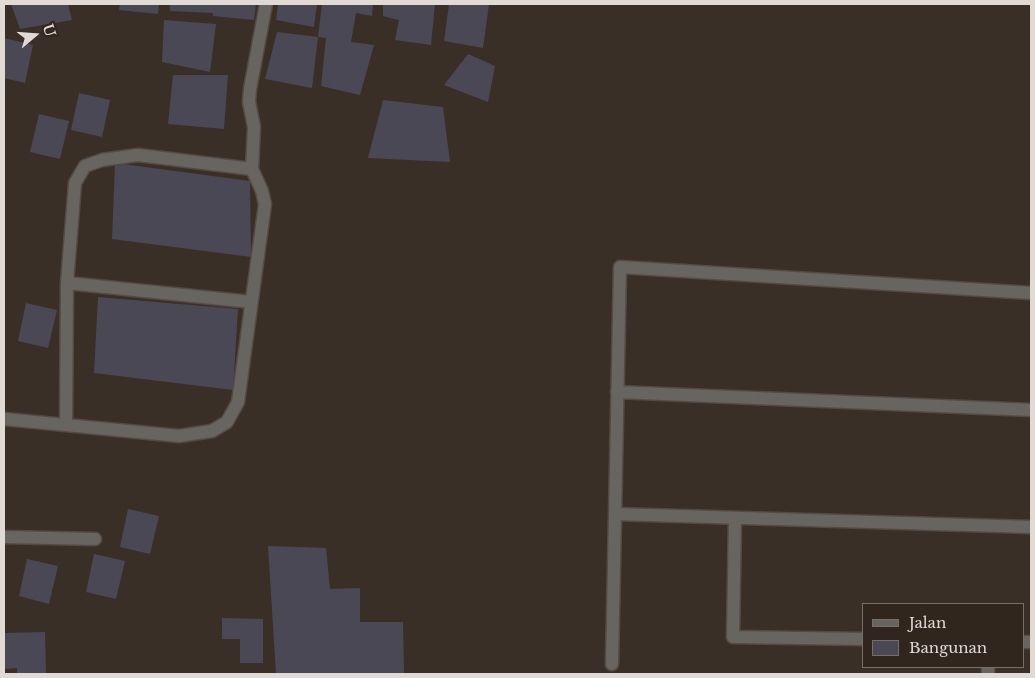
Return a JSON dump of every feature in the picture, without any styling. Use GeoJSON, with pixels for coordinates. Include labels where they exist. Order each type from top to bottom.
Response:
{"type":"FeatureCollection","features":[{"type":"Feature","properties":{"kind":"street"},"geometry":{"type":"LineString","coordinates":[[4,419],[179,436],[212,431],[228,422],[238,402],[265,204],[262,191],[252,169],[254,127],[249,102],[266,4]]}},
{"type":"Feature","properties":{"kind":"street"},"geometry":{"type":"LineString","coordinates":[[66,425],[67,283],[75,183],[85,166],[102,160],[138,155],[252,169]]}},
{"type":"Feature","properties":{"kind":"street"},"geometry":{"type":"LineString","coordinates":[[612,664],[620,267],[1031,293]]}},
{"type":"Feature","properties":{"kind":"street"},"geometry":{"type":"LineString","coordinates":[[67,283],[251,302]]}},
{"type":"Feature","properties":{"kind":"street"},"geometry":{"type":"LineString","coordinates":[[617,392],[1031,410]]}},
{"type":"Feature","properties":{"kind":"street"},"geometry":{"type":"LineString","coordinates":[[615,514],[1031,527]]}},
{"type":"Feature","properties":{"kind":"street"},"geometry":{"type":"LineString","coordinates":[[734,518],[733,637],[862,639]]}},
{"type":"Feature","properties":{"kind":"street"},"geometry":{"type":"LineString","coordinates":[[4,537],[95,540]]}},
{"type":"Feature","properties":{"kind":"building"},"geometry":{"type":"Polygon","coordinates":[[[11,4],[68,4],[72,20],[20,29],[11,4]]]}},
{"type":"Feature","properties":{"kind":"building"},"geometry":{"type":"Polygon","coordinates":[[[120,4],[159,4],[158,14],[119,10],[120,4]]]}},
{"type":"Feature","properties":{"kind":"building"},"geometry":{"type":"Polygon","coordinates":[[[170,4],[256,4],[254,20],[213,16],[213,13],[170,11],[170,4]]]}},
{"type":"Feature","properties":{"kind":"building"},"geometry":{"type":"Polygon","coordinates":[[[278,4],[317,4],[314,27],[276,20],[278,4]]]}},
{"type":"Feature","properties":{"kind":"building"},"geometry":{"type":"Polygon","coordinates":[[[322,4],[373,4],[372,16],[356,13],[351,42],[374,45],[360,95],[321,86],[326,38],[318,37],[322,4]]]}},
{"type":"Feature","properties":{"kind":"building"},"geometry":{"type":"Polygon","coordinates":[[[383,4],[435,4],[431,45],[395,40],[399,20],[383,16],[383,4]]]}},
{"type":"Feature","properties":{"kind":"building"},"geometry":{"type":"Polygon","coordinates":[[[449,4],[489,4],[483,48],[444,41],[449,4]]]}},
{"type":"Feature","properties":{"kind":"building"},"geometry":{"type":"Polygon","coordinates":[[[164,20],[216,24],[210,72],[162,62],[164,20]]]}},
{"type":"Feature","properties":{"kind":"building"},"geometry":{"type":"Polygon","coordinates":[[[277,32],[318,37],[312,88],[265,79],[277,32]]]}},
{"type":"Feature","properties":{"kind":"building"},"geometry":{"type":"Polygon","coordinates":[[[4,38],[33,45],[25,83],[4,78],[4,38]]]}},
{"type":"Feature","properties":{"kind":"building"},"geometry":{"type":"Polygon","coordinates":[[[468,54],[495,66],[488,102],[444,85],[468,54]]]}},
{"type":"Feature","properties":{"kind":"building"},"geometry":{"type":"Polygon","coordinates":[[[173,75],[228,75],[224,129],[168,124],[173,75]]]}},
{"type":"Feature","properties":{"kind":"building"},"geometry":{"type":"Polygon","coordinates":[[[79,93],[110,100],[102,137],[71,130],[79,93]]]}},
{"type":"Feature","properties":{"kind":"building"},"geometry":{"type":"Polygon","coordinates":[[[383,100],[443,107],[450,162],[368,158],[383,100]]]}},
{"type":"Feature","properties":{"kind":"building"},"geometry":{"type":"Polygon","coordinates":[[[39,114],[69,121],[60,159],[30,152],[39,114]]]}},
{"type":"Feature","properties":{"kind":"building"},"geometry":{"type":"Polygon","coordinates":[[[115,163],[250,181],[251,257],[112,239],[115,163]]]}},
{"type":"Feature","properties":{"kind":"building"},"geometry":{"type":"Polygon","coordinates":[[[98,297],[238,309],[233,390],[94,373],[98,297]]]}},
{"type":"Feature","properties":{"kind":"building"},"geometry":{"type":"Polygon","coordinates":[[[26,303],[57,310],[48,348],[18,341],[26,303]]]}},
{"type":"Feature","properties":{"kind":"building"},"geometry":{"type":"Polygon","coordinates":[[[128,509],[159,516],[150,554],[120,547],[128,509]]]}},
{"type":"Feature","properties":{"kind":"building"},"geometry":{"type":"Polygon","coordinates":[[[268,546],[326,548],[330,589],[360,588],[360,622],[403,622],[404,674],[276,674],[268,546]]]}},
{"type":"Feature","properties":{"kind":"building"},"geometry":{"type":"Polygon","coordinates":[[[94,554],[125,561],[116,599],[86,592],[94,554]]]}},
{"type":"Feature","properties":{"kind":"building"},"geometry":{"type":"Polygon","coordinates":[[[27,559],[58,566],[49,604],[19,596],[27,559]]]}},
{"type":"Feature","properties":{"kind":"building"},"geometry":{"type":"Polygon","coordinates":[[[222,618],[263,619],[263,663],[240,663],[240,639],[222,639],[222,618]]]}},
{"type":"Feature","properties":{"kind":"building"},"geometry":{"type":"Polygon","coordinates":[[[45,632],[46,674],[17,674],[17,668],[4,669],[4,633],[45,632]]]}}]}
